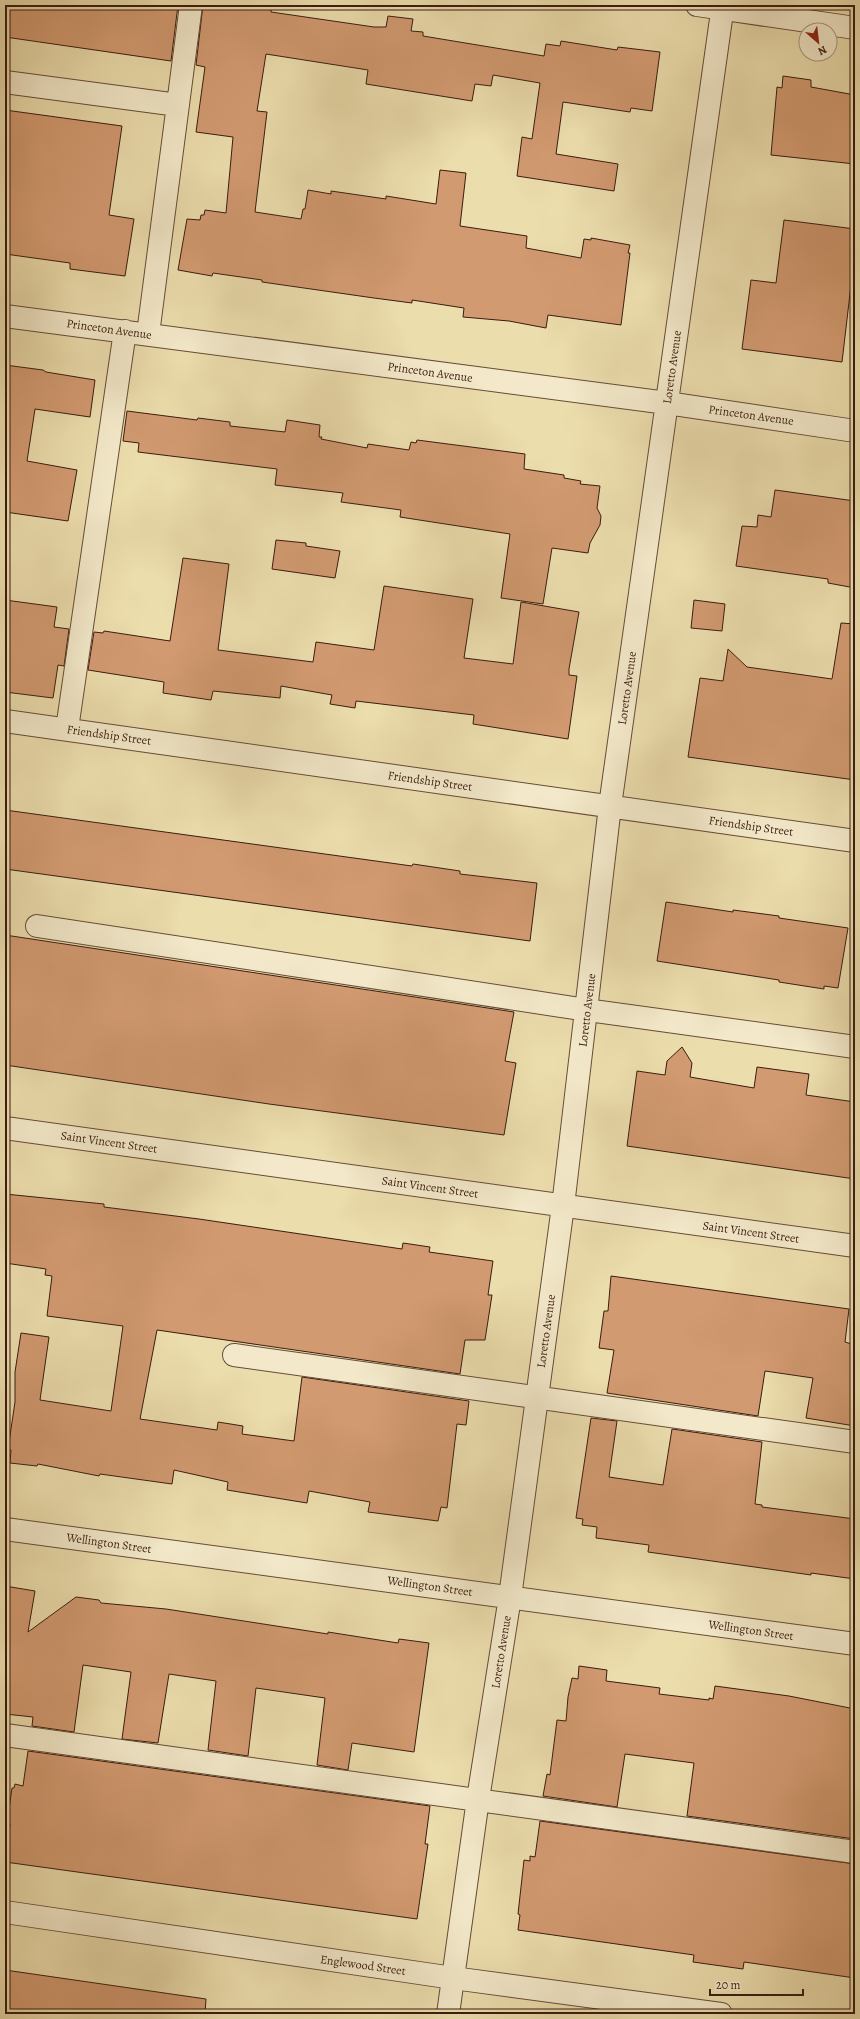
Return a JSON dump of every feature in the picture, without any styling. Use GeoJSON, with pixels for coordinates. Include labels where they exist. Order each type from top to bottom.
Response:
{"type":"FeatureCollection","features":[{"type":"Feature","properties":{"kind":"street"},"geometry":{"type":"LineString","coordinates":[[148,334],[191,5]]}},
{"type":"Feature","properties":{"kind":"street"},"geometry":{"type":"LineString","coordinates":[[697,5],[723,7],[855,28]]}},
{"type":"Feature","properties":{"kind":"street","name":"Loretto Avenue"},"geometry":{"type":"LineString","coordinates":[[448,2014],[478,1799],[510,1597],[563,1206],[610,806],[723,7]]}},
{"type":"Feature","properties":{"kind":"street"},"geometry":{"type":"LineString","coordinates":[[5,82],[178,105]]}},
{"type":"Feature","properties":{"kind":"street","name":"Princeton Avenue"},"geometry":{"type":"LineString","coordinates":[[5,316],[667,403],[855,431]]}},
{"type":"Feature","properties":{"kind":"street"},"geometry":{"type":"LineString","coordinates":[[67,729],[125,331]]}},
{"type":"Feature","properties":{"kind":"street","name":"Friendship Street"},"geometry":{"type":"LineString","coordinates":[[5,721],[855,841]]}},
{"type":"Feature","properties":{"kind":"street"},"geometry":{"type":"LineString","coordinates":[[37,926],[586,1010],[855,1047]]}},
{"type":"Feature","properties":{"kind":"street","name":"Saint Vincent Street"},"geometry":{"type":"LineString","coordinates":[[5,1128],[855,1246]]}},
{"type":"Feature","properties":{"kind":"street"},"geometry":{"type":"LineString","coordinates":[[234,1355],[855,1442]]}},
{"type":"Feature","properties":{"kind":"street","name":"Wellington Street"},"geometry":{"type":"LineString","coordinates":[[5,1529],[855,1644]]}},
{"type":"Feature","properties":{"kind":"street"},"geometry":{"type":"LineString","coordinates":[[5,1735],[855,1852]]}},
{"type":"Feature","properties":{"kind":"street","name":"Englewood Street"},"geometry":{"type":"LineString","coordinates":[[5,1912],[453,1978],[720,2014]]}},
{"type":"Feature","properties":{"kind":"building"},"geometry":{"type":"Polygon","coordinates":[[[5,5],[178,5],[171,61],[5,37],[5,5]]]}},
{"type":"Feature","properties":{"kind":"building"},"geometry":{"type":"Polygon","coordinates":[[[203,5],[272,5],[271,12],[374,27],[386,27],[388,16],[413,19],[411,31],[423,32],[423,36],[544,56],[546,44],[560,46],[561,41],[617,50],[618,47],[660,52],[652,111],[631,108],[630,112],[563,102],[556,154],[618,164],[614,191],[517,176],[522,137],[532,139],[540,83],[493,75],[491,86],[475,84],[472,101],[366,84],[368,70],[266,54],[257,111],[267,112],[255,212],[301,219],[303,209],[305,209],[308,190],[331,194],[331,191],[386,199],[386,196],[436,204],[440,170],[466,173],[460,226],[527,236],[526,248],[581,258],[584,239],[591,240],[591,238],[630,245],[621,325],[548,315],[546,328],[509,321],[463,317],[464,308],[412,300],[412,303],[374,298],[262,282],[262,280],[213,273],[212,276],[178,270],[187,219],[200,220],[201,215],[204,215],[205,210],[226,213],[233,137],[196,132],[205,67],[196,65],[203,5]]]}},
{"type":"Feature","properties":{"kind":"building"},"geometry":{"type":"Polygon","coordinates":[[[783,76],[811,80],[811,87],[855,95],[855,164],[771,155],[777,87],[782,88],[783,76]]]}},
{"type":"Feature","properties":{"kind":"building"},"geometry":{"type":"Polygon","coordinates":[[[5,110],[122,126],[109,215],[134,219],[125,276],[70,269],[70,263],[5,254],[5,110]]]}},
{"type":"Feature","properties":{"kind":"building"},"geometry":{"type":"Polygon","coordinates":[[[784,220],[855,229],[855,268],[853,268],[842,362],[742,349],[751,280],[776,283],[784,220]]]}},
{"type":"Feature","properties":{"kind":"building"},"geometry":{"type":"Polygon","coordinates":[[[5,365],[43,370],[46,372],[95,380],[90,417],[35,409],[27,461],[77,470],[68,521],[5,512],[5,365]]]}},
{"type":"Feature","properties":{"kind":"building"},"geometry":{"type":"Polygon","coordinates":[[[127,411],[197,420],[198,418],[230,422],[230,426],[285,432],[287,420],[320,425],[319,437],[322,437],[321,439],[367,448],[368,444],[409,450],[411,442],[416,443],[417,440],[525,454],[524,469],[564,475],[564,478],[581,481],[580,484],[600,486],[597,508],[601,516],[600,525],[590,543],[588,553],[552,548],[543,604],[501,598],[510,534],[400,517],[401,510],[341,502],[343,493],[275,485],[277,469],[138,452],[139,443],[123,441],[127,411]]]}},
{"type":"Feature","properties":{"kind":"building"},"geometry":{"type":"Polygon","coordinates":[[[775,490],[855,501],[855,588],[828,583],[828,579],[736,566],[742,526],[757,527],[758,515],[771,517],[775,490]]]}},
{"type":"Feature","properties":{"kind":"building"},"geometry":{"type":"Polygon","coordinates":[[[276,540],[306,543],[306,546],[340,551],[335,578],[272,569],[276,540]]]}},
{"type":"Feature","properties":{"kind":"building"},"geometry":{"type":"Polygon","coordinates":[[[183,558],[229,564],[218,650],[313,662],[316,642],[374,650],[384,586],[473,599],[464,658],[513,664],[521,602],[579,612],[569,669],[569,675],[577,676],[568,739],[473,724],[474,715],[356,701],[355,708],[330,704],[332,695],[281,686],[280,698],[213,691],[211,700],[163,693],[164,682],[88,670],[94,632],[103,633],[104,631],[170,641],[183,558]]]}},
{"type":"Feature","properties":{"kind":"building"},"geometry":{"type":"Polygon","coordinates":[[[5,600],[57,607],[54,627],[69,629],[64,666],[58,665],[53,698],[5,692],[5,600]]]}},
{"type":"Feature","properties":{"kind":"building"},"geometry":{"type":"Polygon","coordinates":[[[694,600],[725,604],[722,631],[691,628],[694,600]]]}},
{"type":"Feature","properties":{"kind":"building"},"geometry":{"type":"Polygon","coordinates":[[[841,623],[855,624],[855,780],[688,757],[700,678],[723,681],[728,649],[747,667],[832,679],[841,623]]]}},
{"type":"Feature","properties":{"kind":"building"},"geometry":{"type":"Polygon","coordinates":[[[5,810],[412,866],[413,864],[460,871],[460,874],[537,883],[530,941],[5,869],[5,810]]]}},
{"type":"Feature","properties":{"kind":"building"},"geometry":{"type":"Polygon","coordinates":[[[666,902],[733,912],[733,910],[779,916],[779,918],[848,928],[838,988],[824,986],[824,989],[779,982],[779,980],[657,961],[666,902]]]}},
{"type":"Feature","properties":{"kind":"building"},"geometry":{"type":"Polygon","coordinates":[[[5,935],[514,1012],[505,1061],[516,1063],[504,1135],[269,1104],[5,1065],[5,935]]]}},
{"type":"Feature","properties":{"kind":"building"},"geometry":{"type":"Polygon","coordinates":[[[682,1047],[692,1063],[690,1077],[754,1088],[757,1067],[809,1074],[806,1095],[855,1102],[855,1179],[627,1146],[637,1071],[665,1075],[667,1061],[682,1047]]]}},
{"type":"Feature","properties":{"kind":"building"},"geometry":{"type":"Polygon","coordinates":[[[5,1194],[104,1204],[104,1207],[199,1219],[402,1249],[403,1243],[430,1247],[429,1252],[493,1261],[488,1295],[492,1295],[485,1340],[465,1340],[460,1374],[157,1330],[140,1419],[217,1430],[218,1422],[243,1426],[242,1434],[294,1441],[302,1377],[469,1401],[466,1425],[457,1424],[447,1508],[441,1507],[438,1521],[368,1512],[370,1502],[309,1491],[307,1503],[227,1490],[228,1482],[174,1470],[172,1484],[100,1474],[99,1476],[38,1464],[37,1466],[10,1463],[11,1450],[8,1449],[15,1402],[15,1372],[21,1333],[49,1337],[40,1400],[111,1411],[123,1326],[47,1316],[52,1276],[45,1275],[46,1269],[5,1263],[5,1194]]]}},
{"type":"Feature","properties":{"kind":"building"},"geometry":{"type":"Polygon","coordinates":[[[611,1276],[849,1309],[845,1342],[855,1345],[855,1426],[806,1418],[813,1378],[765,1371],[758,1416],[607,1393],[614,1350],[599,1348],[604,1311],[608,1311],[611,1276]]]}},
{"type":"Feature","properties":{"kind":"building"},"geometry":{"type":"Polygon","coordinates":[[[591,1418],[617,1421],[609,1477],[663,1485],[672,1429],[762,1442],[755,1504],[762,1505],[762,1507],[855,1519],[855,1579],[811,1573],[811,1575],[648,1552],[649,1545],[596,1538],[597,1527],[582,1525],[583,1519],[576,1518],[591,1418]]]}},
{"type":"Feature","properties":{"kind":"building"},"geometry":{"type":"Polygon","coordinates":[[[5,1586],[35,1591],[28,1632],[76,1597],[99,1600],[101,1603],[166,1609],[328,1634],[328,1632],[398,1643],[399,1639],[429,1643],[414,1752],[352,1743],[348,1770],[317,1765],[325,1698],[256,1688],[248,1756],[208,1750],[216,1681],[169,1674],[158,1743],[122,1739],[131,1672],[83,1665],[74,1732],[32,1726],[33,1717],[5,1714],[5,1586]]]}},
{"type":"Feature","properties":{"kind":"building"},"geometry":{"type":"Polygon","coordinates":[[[579,1666],[607,1670],[606,1681],[660,1688],[659,1694],[709,1700],[709,1698],[713,1699],[715,1686],[789,1696],[855,1709],[855,1839],[687,1816],[694,1763],[625,1754],[617,1807],[543,1796],[547,1774],[550,1775],[557,1720],[566,1721],[568,1697],[572,1678],[578,1679],[579,1666]]]}},
{"type":"Feature","properties":{"kind":"building"},"geometry":{"type":"Polygon","coordinates":[[[28,1751],[430,1806],[425,1844],[428,1844],[417,1919],[5,1862],[10,1824],[7,1823],[12,1788],[14,1788],[15,1784],[23,1786],[28,1751]]]}},
{"type":"Feature","properties":{"kind":"building"},"geometry":{"type":"Polygon","coordinates":[[[540,1821],[855,1864],[855,1978],[744,1962],[743,1969],[693,1962],[694,1955],[518,1930],[520,1915],[518,1914],[524,1860],[530,1861],[530,1856],[535,1857],[540,1821]]]}},
{"type":"Feature","properties":{"kind":"building"},"geometry":{"type":"Polygon","coordinates":[[[5,1970],[206,1999],[205,2014],[5,2014],[5,1970]]]}}]}
